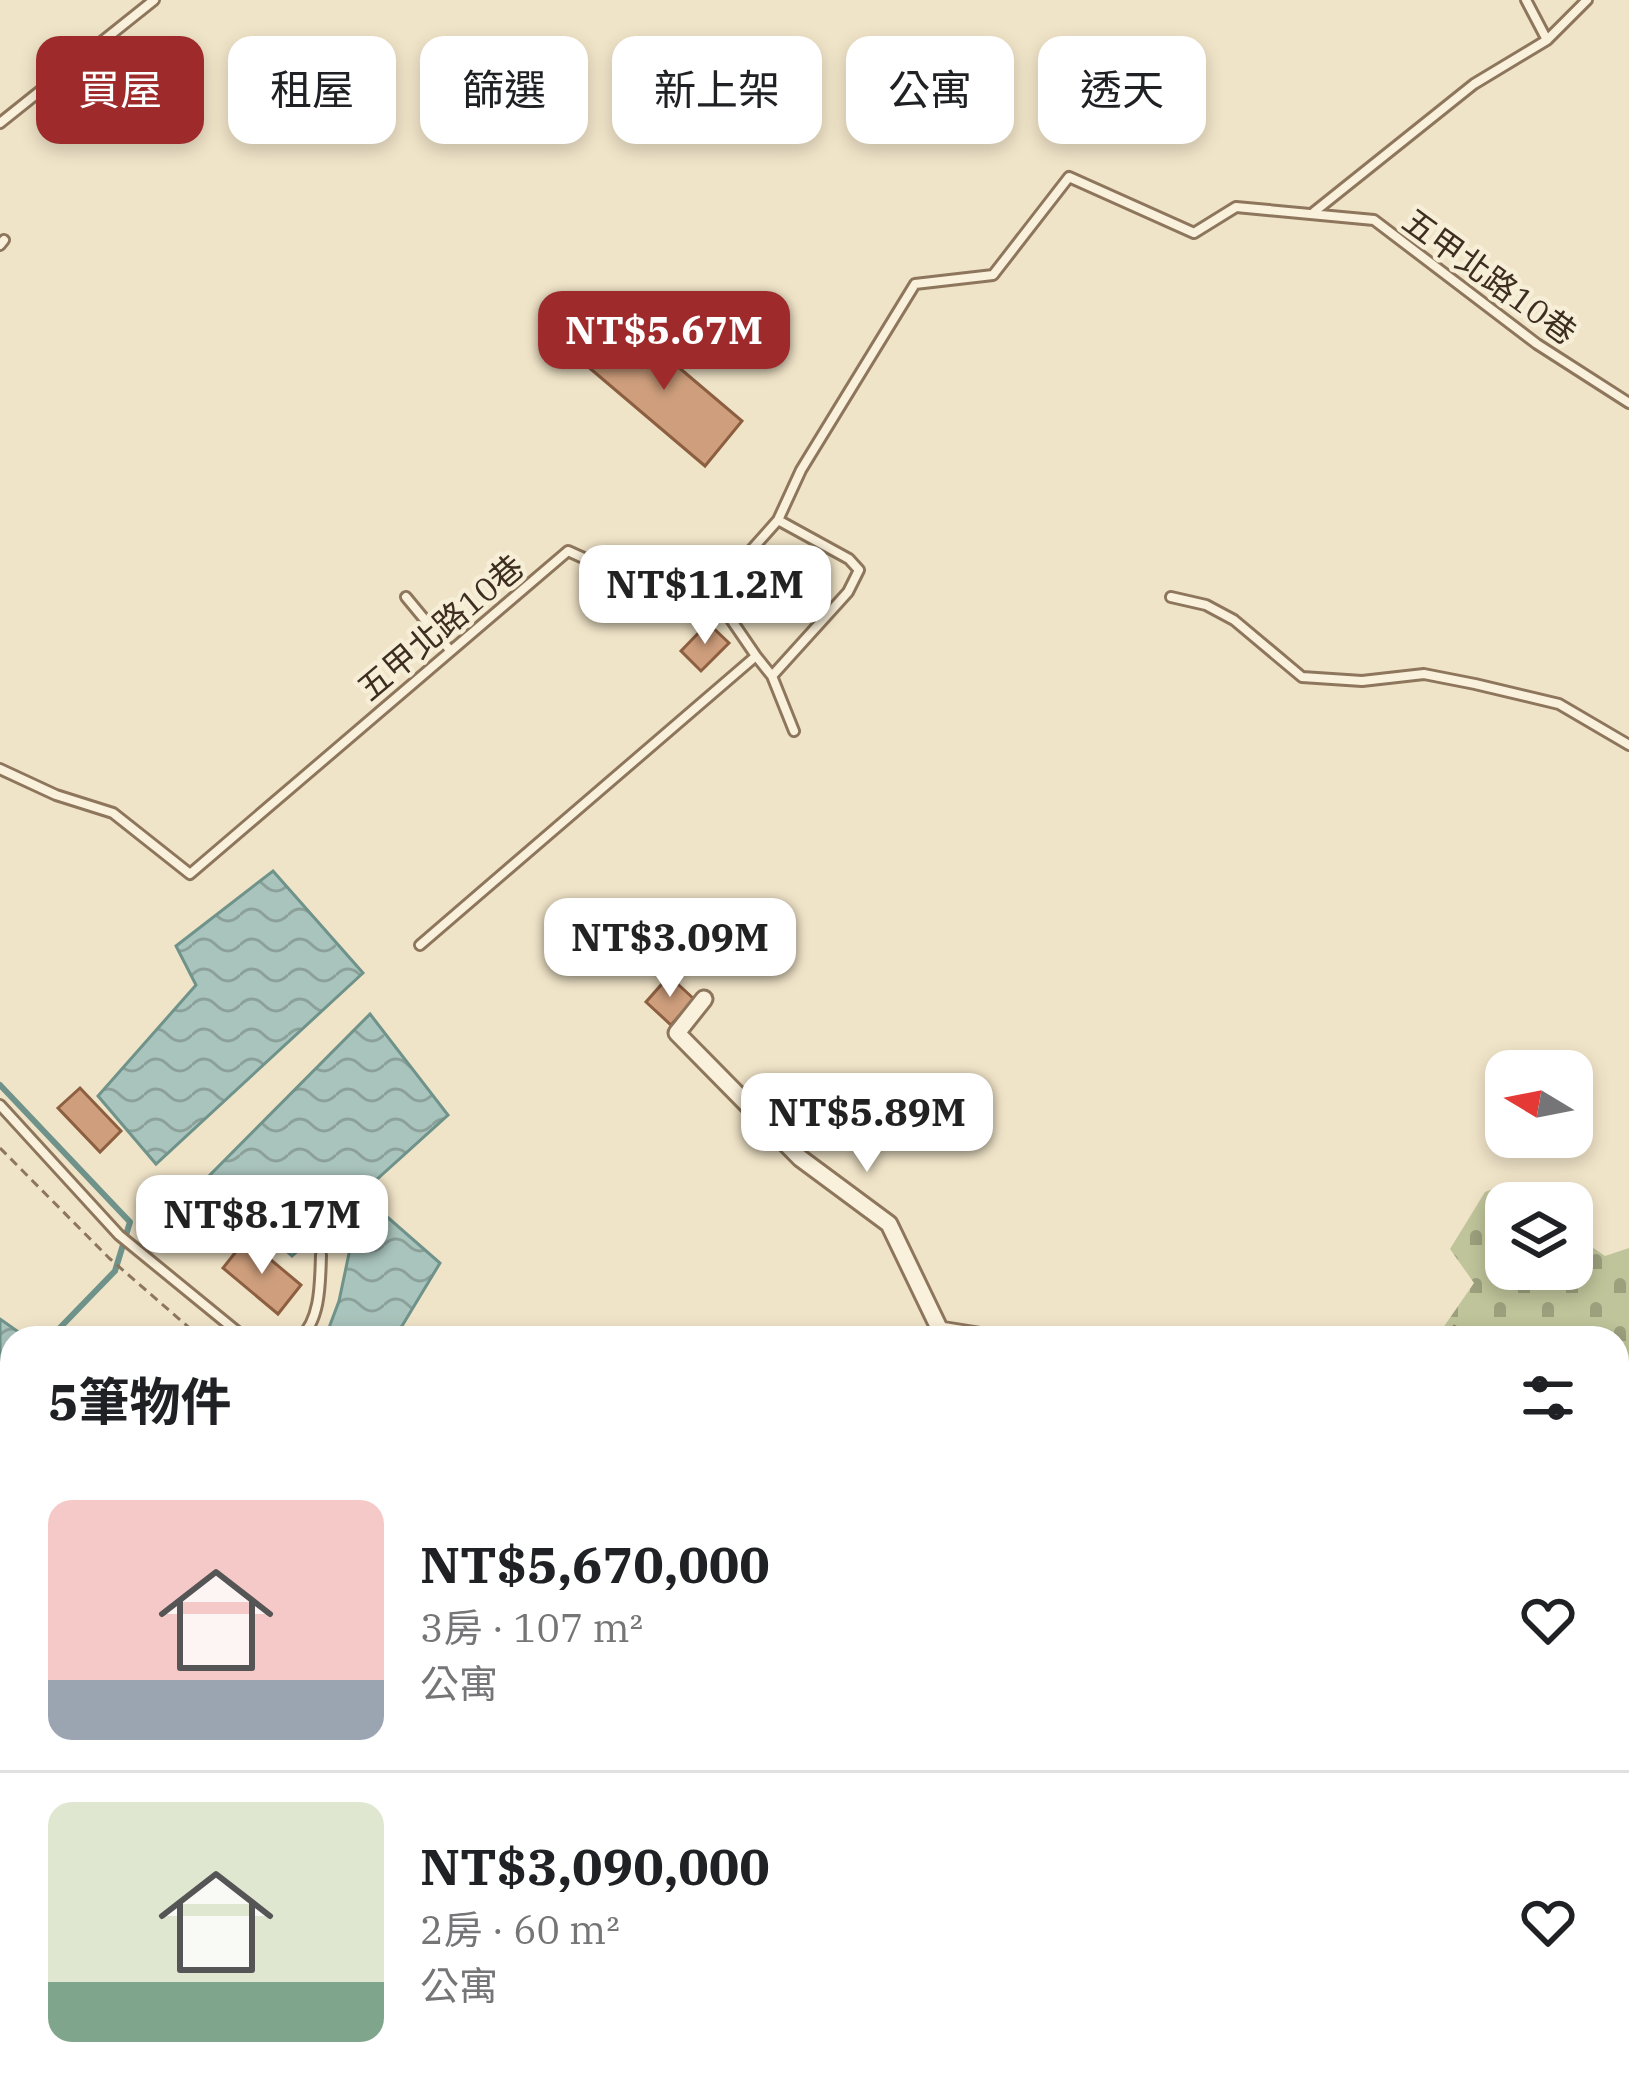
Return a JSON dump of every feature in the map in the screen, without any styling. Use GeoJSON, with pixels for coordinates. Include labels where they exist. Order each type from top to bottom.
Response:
{"type":"FeatureCollection","features":[{"type":"Feature","properties":{"kind":"street"},"geometry":{"type":"LineString","coordinates":[[704,999],[677,1033],[800,1158],[889,1224],[938,1326]]}},
{"type":"Feature","properties":{"kind":"lane"},"geometry":{"type":"LineString","coordinates":[[0,123],[154,0]]}},
{"type":"Feature","properties":{"kind":"lane"},"geometry":{"type":"LineString","coordinates":[[1526,0],[1547,40]]}},
{"type":"Feature","properties":{"kind":"lane"},"geometry":{"type":"LineString","coordinates":[[1313,212],[1474,84],[1547,40],[1587,0]]}},
{"type":"Feature","properties":{"kind":"lane","name":"五甲北路10巷"},"geometry":{"type":"LineString","coordinates":[[0,769],[56,795],[113,813],[190,874],[568,551],[608,569],[649,556],[663,558],[713,593],[778,520],[801,470],[915,284],[993,274],[1069,177],[1194,233],[1236,207],[1374,220],[1537,344],[1629,403]]}},
{"type":"Feature","properties":{"kind":"lane"},"geometry":{"type":"LineString","coordinates":[[772,676],[848,592],[859,570],[849,559],[778,520]]}},
{"type":"Feature","properties":{"kind":"lane"},"geometry":{"type":"LineString","coordinates":[[713,593],[772,676],[794,731]]}},
{"type":"Feature","properties":{"kind":"lane"},"geometry":{"type":"LineString","coordinates":[[406,597],[449,649]]}},
{"type":"Feature","properties":{"kind":"lane"},"geometry":{"type":"LineString","coordinates":[[1171,597],[1206,605],[1234,620],[1302,677],[1362,681],[1424,674],[1441,677],[1559,704],[1629,745]]}},
{"type":"Feature","properties":{"kind":"lane"},"geometry":{"type":"LineString","coordinates":[[420,945],[756,656]]}},
{"type":"Feature","properties":{"kind":"lane"},"geometry":{"type":"LineString","coordinates":[[0,1106],[118,1234],[230,1326]]}},
{"type":"Feature","properties":{"kind":"lane"},"geometry":{"type":"LineString","coordinates":[[310,1326],[320,1290],[322,1255]]}},
{"type":"Feature","properties":{"kind":"path"},"geometry":{"type":"LineString","coordinates":[[0,1148],[109,1258],[187,1326]]}},
{"type":"Feature","properties":{"kind":"green space"},"geometry":{"type":"Polygon","coordinates":[[[1485,1192],[1485,1290],[1593,1290],[1593,1248],[1605,1256],[1629,1248],[1629,1326],[1444,1326],[1474,1283],[1450,1249],[1485,1192]]]}},
{"type":"Feature","properties":{"kind":"water"},"geometry":{"type":"Polygon","coordinates":[[[273,871],[363,973],[156,1164],[98,1096],[196,985],[176,946],[273,871]]]}},
{"type":"Feature","properties":{"kind":"water"},"geometry":{"type":"Polygon","coordinates":[[[370,1014],[448,1115],[292,1256],[206,1179],[370,1014]]]}},
{"type":"Feature","properties":{"kind":"water"},"geometry":{"type":"Polygon","coordinates":[[[385,1215],[440,1263],[402,1326],[330,1326],[351,1244],[385,1215]]]}},
{"type":"Feature","properties":{"kind":"building"},"geometry":{"type":"Polygon","coordinates":[[[624,321],[742,421],[705,466],[586,365],[624,321]]]}},
{"type":"Feature","properties":{"kind":"building"},"geometry":{"type":"Polygon","coordinates":[[[708,623],[729,643],[701,671],[681,651],[708,623]]]}},
{"type":"Feature","properties":{"kind":"building"},"geometry":{"type":"Polygon","coordinates":[[[669,976],[694,999],[671,1025],[646,1002],[669,976]]]}},
{"type":"Feature","properties":{"kind":"building"},"geometry":{"type":"Polygon","coordinates":[[[80,1088],[121,1131],[100,1152],[58,1108],[80,1088]]]}},
{"type":"Feature","properties":{"kind":"building"},"geometry":{"type":"Polygon","coordinates":[[[246,1239],[301,1285],[278,1314],[223,1268],[246,1239]]]}},
{"type":"Feature","properties":{"kind":"waterway"},"geometry":{"type":"LineString","coordinates":[[0,1085],[130,1222],[115,1271],[62,1326]]}}]}
